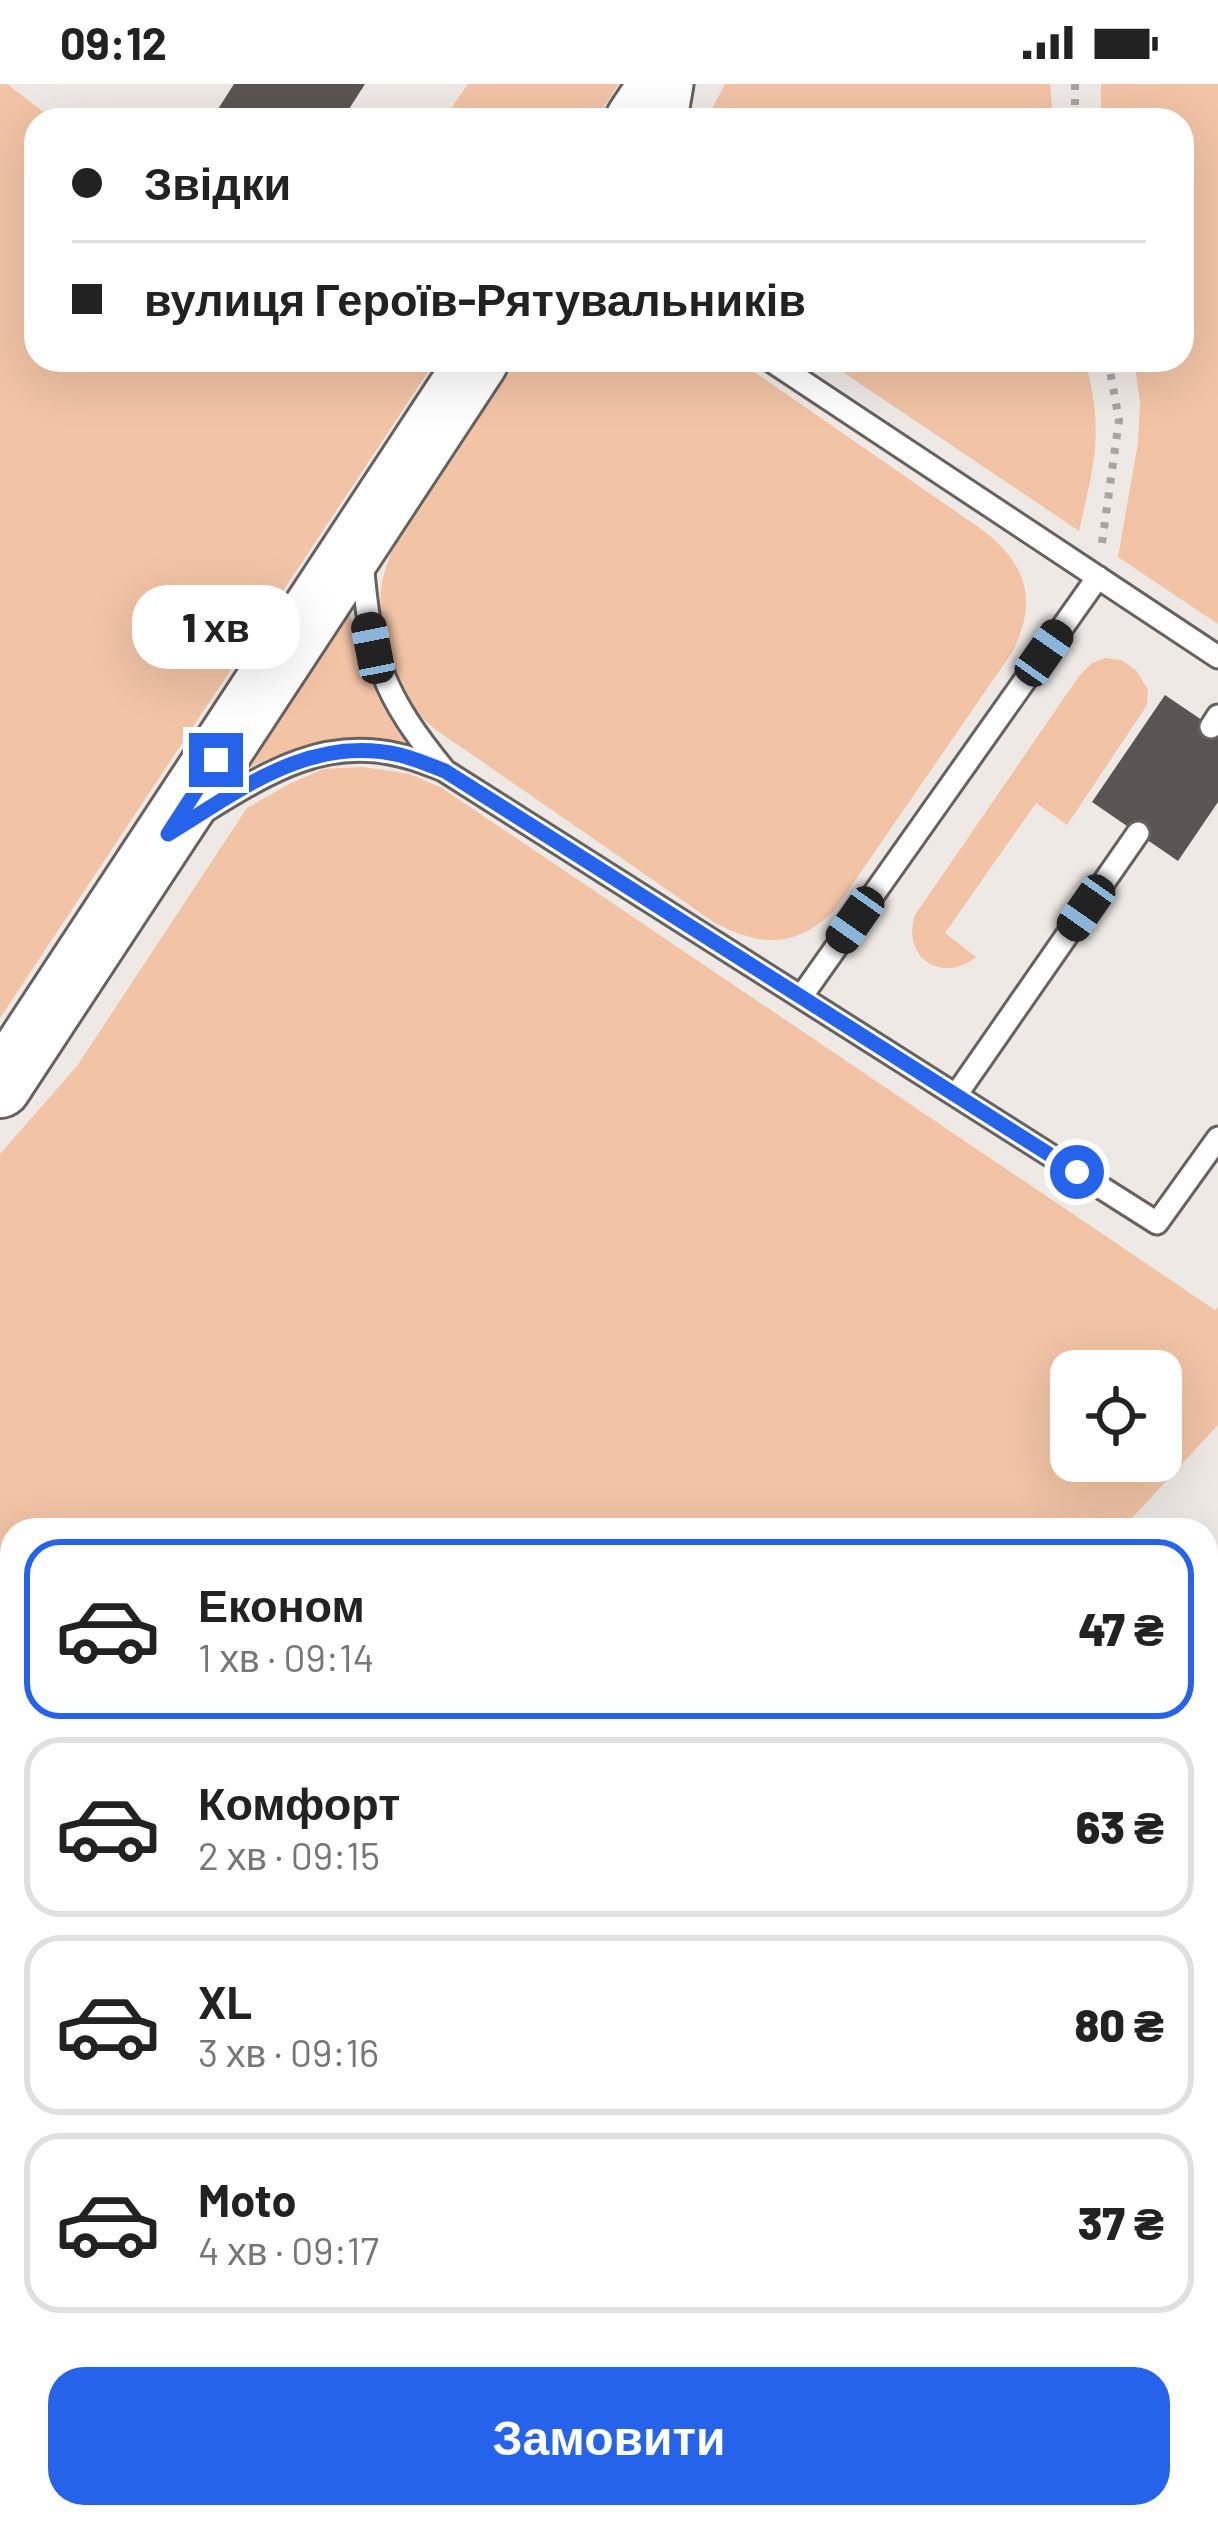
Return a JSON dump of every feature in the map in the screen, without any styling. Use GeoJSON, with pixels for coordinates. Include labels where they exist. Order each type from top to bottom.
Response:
{"type":"FeatureCollection","features":[{"type":"Feature","properties":{"kind":"street"},"geometry":{"type":"LineString","coordinates":[[0,1087],[470,372]]}},
{"type":"Feature","properties":{"kind":"lane"},"geometry":{"type":"LineString","coordinates":[[788,372],[1218,657]]}},
{"type":"Feature","properties":{"kind":"lane"},"geometry":{"type":"LineString","coordinates":[[360,538],[366,614],[383,678],[410,729],[445,771]]}},
{"type":"Feature","properties":{"kind":"lane"},"geometry":{"type":"LineString","coordinates":[[800,997],[1098,577]]}},
{"type":"Feature","properties":{"kind":"lane"},"geometry":{"type":"LineString","coordinates":[[168,834],[295,760],[329,752],[399,755],[445,771],[1157,1223],[1218,1138]]}},
{"type":"Feature","properties":{"kind":"lane"},"geometry":{"type":"LineString","coordinates":[[956,1095],[1138,833]]}},
{"type":"Feature","properties":{"kind":"path"},"geometry":{"type":"LineString","coordinates":[[1098,577],[1119,420],[1110,372]]}},
{"type":"Feature","properties":{"kind":"shaded area"},"geometry":{"type":"Polygon","coordinates":[[[0,84],[7,84],[38,108],[24,108],[24,372],[428,372],[0,1018],[0,84]]]}},
{"type":"Feature","properties":{"kind":"shaded area"},"geometry":{"type":"Polygon","coordinates":[[[468,84],[619,84],[603,108],[451,108],[468,84]]]}},
{"type":"Feature","properties":{"kind":"shaded area"},"geometry":{"type":"Polygon","coordinates":[[[725,84],[1050,84],[1052,108],[712,108],[725,84]]]}},
{"type":"Feature","properties":{"kind":"shaded area"},"geometry":{"type":"Polygon","coordinates":[[[1101,84],[1218,84],[1218,624],[1118,557],[1138,443],[1136,372],[1194,372],[1194,108],[1101,108],[1101,84]]]}},
{"type":"Feature","properties":{"kind":"shaded area"},"geometry":{"type":"Polygon","coordinates":[[[510,372],[754,372],[999,544],[1019,571],[1025,616],[1013,651],[834,911],[806,932],[763,940],[715,923],[437,730],[417,711],[398,680],[382,627],[382,581],[391,553],[510,372]]]}},
{"type":"Feature","properties":{"kind":"shaded area"},"geometry":{"type":"Polygon","coordinates":[[[843,372],[1087,372],[1096,427],[1079,531],[843,372]]]}},
{"type":"Feature","properties":{"kind":"shaded area"},"geometry":{"type":"Polygon","coordinates":[[[350,615],[371,681],[405,742],[325,743],[249,768],[350,615]]]}},
{"type":"Feature","properties":{"kind":"shaded area"},"geometry":{"type":"Polygon","coordinates":[[[1105,658],[1121,660],[1136,670],[1148,690],[1147,705],[1067,825],[1036,803],[945,933],[976,957],[950,968],[927,962],[914,943],[915,915],[1079,676],[1105,658]]]}},
{"type":"Feature","properties":{"kind":"shaded area"},"geometry":{"type":"Polygon","coordinates":[[[363,767],[410,774],[442,788],[1215,1310],[1218,1307],[1218,1425],[1182,1464],[1182,1350],[1050,1350],[1050,1482],[1165,1482],[1132,1518],[0,1518],[0,1154],[77,1066],[247,808],[324,769],[363,767]]]}},
{"type":"Feature","properties":{"kind":"building"},"geometry":{"type":"Polygon","coordinates":[[[234,84],[365,84],[350,108],[219,108],[234,84]]]}},
{"type":"Feature","properties":{"kind":"building"},"geometry":{"type":"Polygon","coordinates":[[[1165,695],[1218,731],[1218,802],[1178,861],[1092,802],[1165,695]]]}},
{"type":"Feature","properties":{"kind":"route"},"geometry":{"type":"LineString","coordinates":[[216,760],[168,834],[255,780],[295,760],[329,752],[399,755],[445,771],[1077,1172]]}}]}
